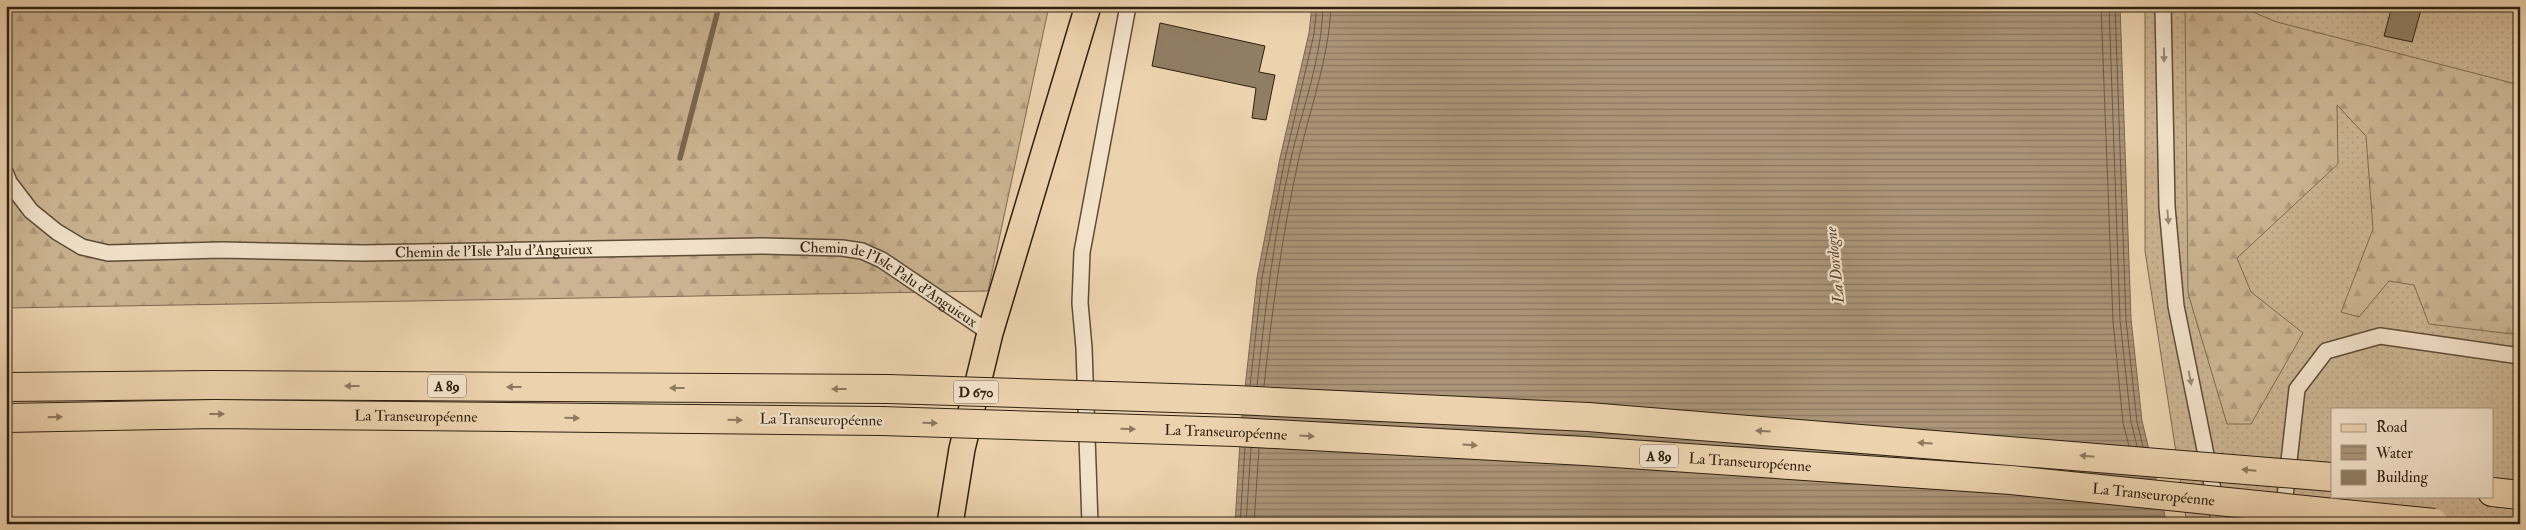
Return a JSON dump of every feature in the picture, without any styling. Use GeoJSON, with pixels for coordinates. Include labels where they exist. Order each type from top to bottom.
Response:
{"type":"FeatureCollection","features":[{"type":"Feature","properties":{"kind":"highway","name":"La Transeuropéenne"},"geometry":{"type":"LineString","coordinates":[[6,387],[223,385],[888,389],[1246,400],[1588,417],[2331,477]]}},
{"type":"Feature","properties":{"kind":"highway","name":"La Transeuropéenne"},"geometry":{"type":"LineString","coordinates":[[6,418],[215,414],[882,421],[1236,432],[1605,452],[2011,480],[2438,523]]}},
{"type":"Feature","properties":{"kind":"highway"},"geometry":{"type":"LineString","coordinates":[[2494,492],[2520,495]]}},
{"type":"Feature","properties":{"kind":"main road","name":"D 670"},"geometry":{"type":"LineString","coordinates":[[950,524],[962,449],[990,333],[1088,6]]}},
{"type":"Feature","properties":{"kind":"street"},"geometry":{"type":"LineString","coordinates":[[1090,524],[1085,358],[1080,303],[1082,252],[1128,6]]}},
{"type":"Feature","properties":{"kind":"street"},"geometry":{"type":"LineString","coordinates":[[2163,6],[2167,207],[2176,306],[2220,524]]}},
{"type":"Feature","properties":{"kind":"street","name":"Chemin de l'Isle Palu d’Anguieux"},"geometry":{"type":"LineString","coordinates":[[6,174],[9,182],[31,211],[57,232],[82,247],[108,253],[222,250],[363,254],[762,246],[842,248],[862,251],[882,260],[990,333]]}},
{"type":"Feature","properties":{"kind":"street"},"geometry":{"type":"LineString","coordinates":[[2282,524],[2297,389],[2326,351],[2380,336],[2520,356]]}},
{"type":"Feature","properties":{"kind":"green space"},"geometry":{"type":"Polygon","coordinates":[[[6,6],[1049,6],[988,291],[6,308],[6,6]]]}},
{"type":"Feature","properties":{"kind":"green space"},"geometry":{"type":"Polygon","coordinates":[[[2145,6],[2520,6],[2520,524],[2187,524],[2145,251],[2145,6]]]}},
{"type":"Feature","properties":{"kind":"green space"},"geometry":{"type":"Polygon","coordinates":[[[2185,6],[2238,6],[2277,22],[2520,85],[2520,335],[2429,324],[2414,285],[2389,281],[2359,317],[2341,312],[2373,229],[2366,136],[2337,105],[2338,164],[2237,258],[2251,292],[2303,333],[2251,424],[2227,424],[2188,293],[2185,6]]]}},
{"type":"Feature","properties":{"kind":"water","name":"La Dordogne"},"geometry":{"type":"Polygon","coordinates":[[[1312,6],[2120,6],[2131,319],[2142,421],[2167,524],[1235,524],[1241,425],[1257,278],[1280,158],[1309,33],[1312,6]]]}},
{"type":"Feature","properties":{"kind":"building"},"geometry":{"type":"Polygon","coordinates":[[[2392,6],[2421,10],[2412,42],[2384,36],[2392,6]]]}},
{"type":"Feature","properties":{"kind":"building"},"geometry":{"type":"Polygon","coordinates":[[[1160,23],[1265,46],[1259,72],[1275,75],[1266,120],[1252,118],[1256,88],[1152,66],[1160,23]]]}},
{"type":"Feature","properties":{"kind":"waterway"},"geometry":{"type":"LineString","coordinates":[[680,158],[719,6]]}}]}
